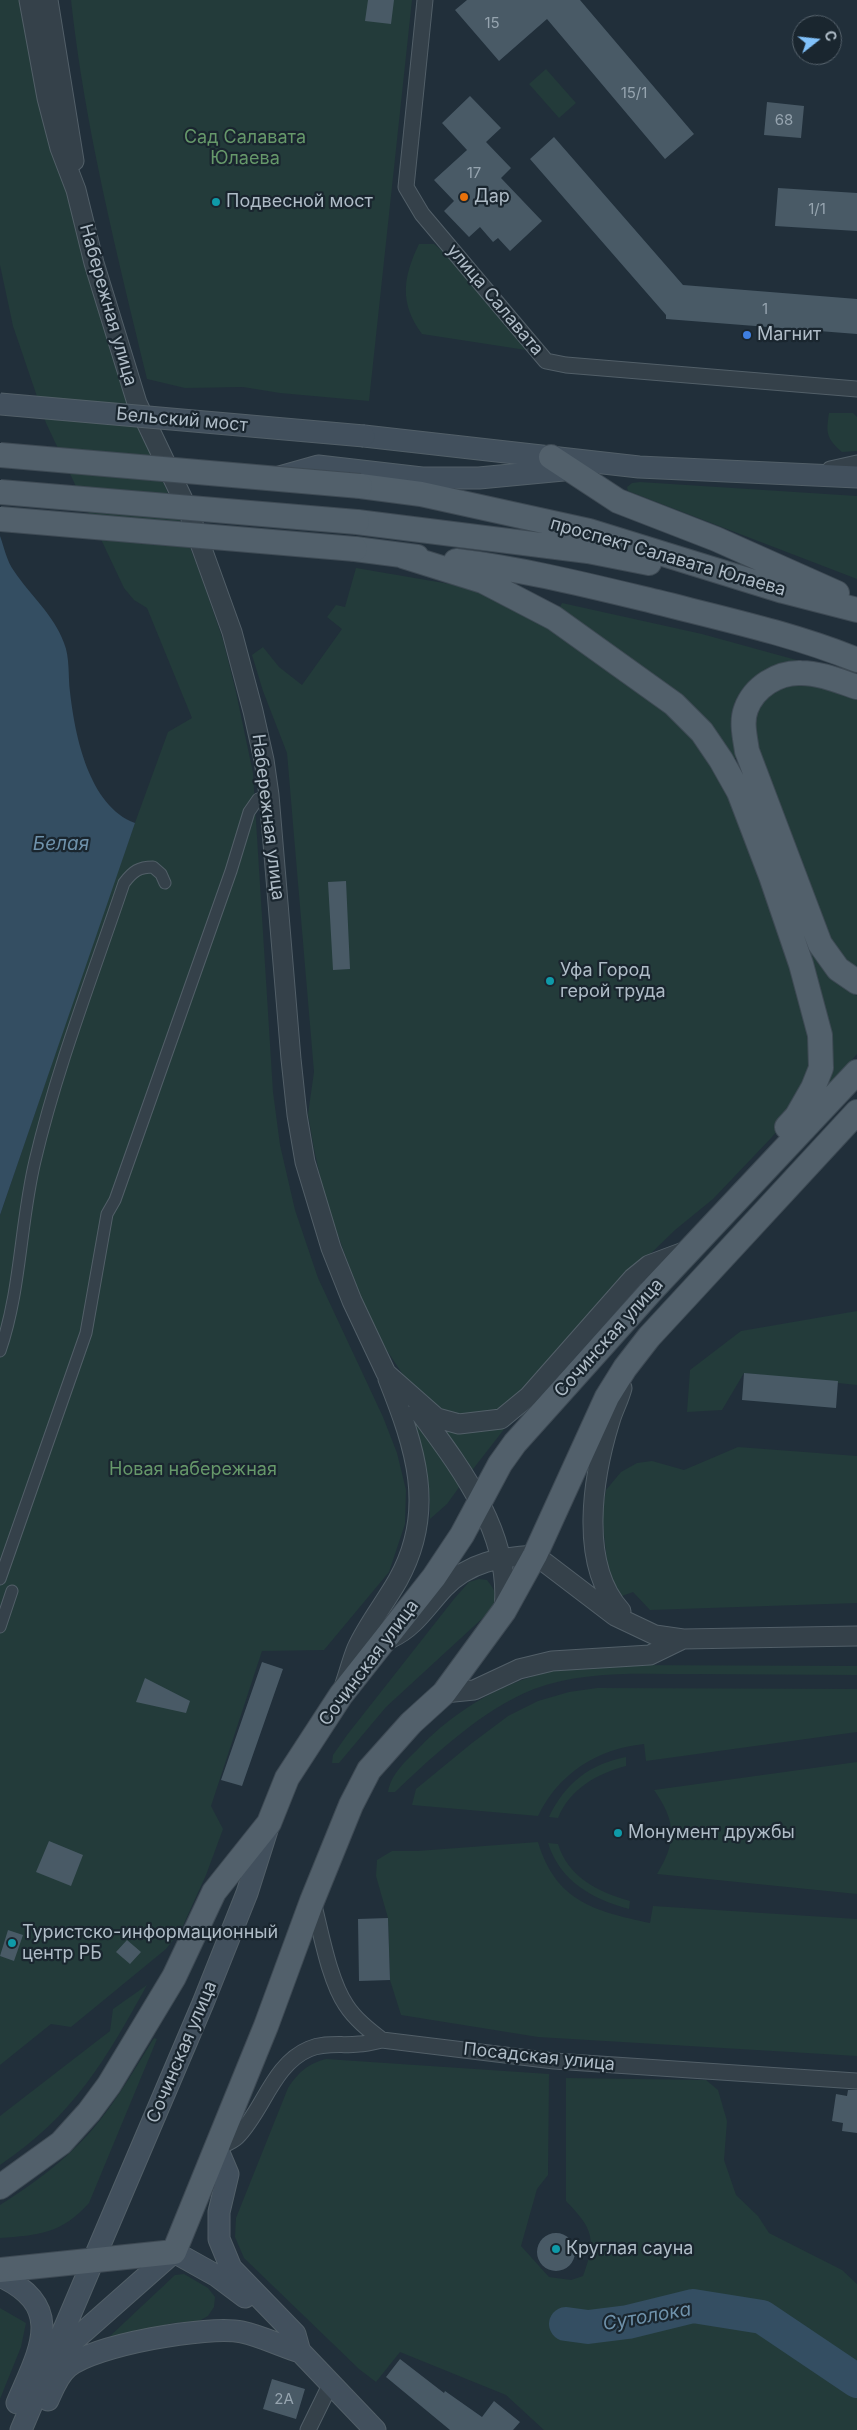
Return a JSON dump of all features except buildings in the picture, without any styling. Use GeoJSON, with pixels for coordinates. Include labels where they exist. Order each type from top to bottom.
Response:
{"type":"FeatureCollection","features":[{"type":"Feature","properties":{"kind":"main road","name":"Бельский мост"},"geometry":{"type":"LineString","coordinates":[[0,404],[364,436],[559,463]]}},
{"type":"Feature","properties":{"kind":"main road"},"geometry":{"type":"LineString","coordinates":[[0,455],[273,478],[479,478],[559,463],[783,475],[856,474]]}},
{"type":"Feature","properties":{"kind":"main road"},"geometry":{"type":"LineString","coordinates":[[559,463],[618,501],[716,539],[857,602]]}},
{"type":"Feature","properties":{"kind":"main road","name":"проспект Салавата Юлаева"},"geometry":{"type":"LineString","coordinates":[[361,478],[421,494],[589,530],[783,591],[857,610]]}},
{"type":"Feature","properties":{"kind":"main road"},"geometry":{"type":"LineString","coordinates":[[0,492],[357,522],[588,551],[783,591]]}},
{"type":"Feature","properties":{"kind":"main road"},"geometry":{"type":"LineString","coordinates":[[0,519],[355,548],[403,556],[483,564],[608,590],[744,624],[818,646],[857,660]]}},
{"type":"Feature","properties":{"kind":"main road"},"geometry":{"type":"LineString","coordinates":[[403,556],[483,581],[554,618],[674,704],[702,732],[721,760],[738,792],[771,876],[812,999],[820,1035],[821,1068],[813,1088],[797,1116],[747,1172],[732,1204]]}},
{"type":"Feature","properties":{"kind":"main road"},"geometry":{"type":"LineString","coordinates":[[857,687],[816,675],[801,673],[783,675],[767,683],[755,693],[746,709],[743,726],[747,751],[820,944],[838,969],[857,982]]}},
{"type":"Feature","properties":{"kind":"main road","name":"Сочинская улица"},"geometry":{"type":"LineString","coordinates":[[21,2430],[52,2360],[92,2259],[207,1994],[247,1893],[269,1823],[287,1778],[342,1695],[434,1577],[462,1535],[479,1500],[516,1443],[689,1250],[857,1072]]}},
{"type":"Feature","properties":{"kind":"main road","name":"Сочинская улица"},"geometry":{"type":"LineString","coordinates":[[52,2360],[174,2252],[266,2026],[312,1901],[351,1805],[369,1770],[411,1723],[444,1693],[535,1554],[607,1397],[624,1368],[649,1337],[857,1112]]}},
{"type":"Feature","properties":{"kind":"main road"},"geometry":{"type":"LineString","coordinates":[[0,2187],[61,2143],[110,2085],[174,1977],[214,1892],[269,1823]]}},
{"type":"Feature","properties":{"kind":"main road"},"geometry":{"type":"LineString","coordinates":[[217,2148],[228,2174],[219,2212],[219,2239],[231,2268],[295,2334],[300,2352]]}},
{"type":"Feature","properties":{"kind":"main road"},"geometry":{"type":"LineString","coordinates":[[0,2270],[174,2252],[217,2276],[271,2320],[375,2430]]}},
{"type":"Feature","properties":{"kind":"main road"},"geometry":{"type":"LineString","coordinates":[[0,2276],[20,2285],[39,2308],[43,2327],[38,2354],[6,2430]]}},
{"type":"Feature","properties":{"kind":"main road"},"geometry":{"type":"LineString","coordinates":[[35,2430],[55,2384],[68,2367],[114,2348],[193,2331],[241,2332],[300,2352]]}},
{"type":"Feature","properties":{"kind":"street","name":"Набережная улица"},"geometry":{"type":"LineString","coordinates":[[29,0],[47,98],[60,148],[76,190],[94,263],[137,403],[188,510],[232,632],[253,710],[269,794],[291,1059],[297,1115],[305,1162],[331,1248],[372,1348],[386,1373],[404,1391]]}},
{"type":"Feature","properties":{"kind":"street","name":"Набережная улица"},"geometry":{"type":"LineString","coordinates":[[48,0],[72,145],[76,190]]}},
{"type":"Feature","properties":{"kind":"street","name":"улица Салавата"},"geometry":{"type":"LineString","coordinates":[[425,0],[406,187],[422,214],[546,361],[566,365],[854,392]]}},
{"type":"Feature","properties":{"kind":"street"},"geometry":{"type":"LineString","coordinates":[[0,1579],[86,1333],[107,1214],[115,1200],[228,881],[244,824],[258,799],[269,794]]}},
{"type":"Feature","properties":{"kind":"street"},"geometry":{"type":"LineString","coordinates":[[0,1351],[11,1317],[28,1194],[46,1115],[124,883],[132,872],[154,867],[161,874],[165,883]]}},
{"type":"Feature","properties":{"kind":"street"},"geometry":{"type":"LineString","coordinates":[[404,1391],[437,1418],[459,1424],[501,1419],[528,1396],[633,1278],[648,1265],[689,1250]]}},
{"type":"Feature","properties":{"kind":"street"},"geometry":{"type":"LineString","coordinates":[[624,1368],[622,1390],[610,1420],[595,1489],[593,1528],[597,1558],[606,1590],[620,1610],[660,1631],[683,1639]]}},
{"type":"Feature","properties":{"kind":"street"},"geometry":{"type":"LineString","coordinates":[[342,1695],[357,1649],[398,1580],[412,1549],[418,1506],[419,1479],[415,1455],[408,1429],[386,1373]]}},
{"type":"Feature","properties":{"kind":"street"},"geometry":{"type":"LineString","coordinates":[[404,1391],[434,1431],[479,1500],[490,1524],[500,1557],[505,1601]]}},
{"type":"Feature","properties":{"kind":"street"},"geometry":{"type":"LineString","coordinates":[[490,1524],[516,1551],[535,1554],[616,1616],[655,1635],[683,1639],[857,1636]]}},
{"type":"Feature","properties":{"kind":"street"},"geometry":{"type":"LineString","coordinates":[[384,1641],[403,1633],[445,1587],[468,1568],[500,1557],[535,1554]]}},
{"type":"Feature","properties":{"kind":"street"},"geometry":{"type":"LineString","coordinates":[[468,1568],[490,1570],[500,1578],[505,1601]]}},
{"type":"Feature","properties":{"kind":"street"},"geometry":{"type":"LineString","coordinates":[[0,1586],[15,1592],[0,1627]]}},
{"type":"Feature","properties":{"kind":"street"},"geometry":{"type":"LineString","coordinates":[[444,1693],[474,1690],[519,1669],[552,1661],[650,1655],[683,1639]]}},
{"type":"Feature","properties":{"kind":"street"},"geometry":{"type":"LineString","coordinates":[[312,1901],[331,1969],[345,2005],[360,2022],[382,2040]]}},
{"type":"Feature","properties":{"kind":"street","name":"Посадская улица"},"geometry":{"type":"LineString","coordinates":[[217,2148],[236,2138],[260,2108],[278,2077],[291,2061],[310,2048],[382,2040],[554,2061],[857,2081]]}},
{"type":"Feature","properties":{"kind":"street"},"geometry":{"type":"LineString","coordinates":[[308,2430],[331,2383]]}},
{"type":"Feature","properties":{"kind":"green space","name":"Новая набережная"},"geometry":{"type":"Polygon","coordinates":[[[0,0],[19,0],[42,112],[67,193],[85,266],[128,404],[177,513],[223,640],[253,773],[273,1092],[280,1145],[295,1210],[318,1278],[383,1417],[397,1453],[406,1490],[405,1524],[389,1572],[324,1650],[262,1651],[211,1806],[223,1829],[206,1875],[181,1930],[166,1949],[71,2027],[51,2024],[0,2065],[0,1215],[116,875],[168,732],[192,718],[147,608],[134,600],[124,588],[46,423],[13,326],[0,265],[0,0]]]}},
{"type":"Feature","properties":{"kind":"green space","name":"Сад Салавата Юлаева"},"geometry":{"type":"Polygon","coordinates":[[[71,0],[412,0],[369,401],[280,393],[243,387],[185,388],[147,379],[113,238],[93,144],[71,0]]]}},
{"type":"Feature","properties":{"kind":"green space"},"geometry":{"type":"Polygon","coordinates":[[[546,69],[576,103],[559,118],[529,84],[546,69]]]}},
{"type":"Feature","properties":{"kind":"green space"},"geometry":{"type":"Polygon","coordinates":[[[419,244],[434,244],[445,253],[526,350],[422,334],[410,312],[406,290],[409,268],[419,244]]]}},
{"type":"Feature","properties":{"kind":"green space"},"geometry":{"type":"Polygon","coordinates":[[[829,413],[853,413],[857,417],[857,451],[842,452],[830,439],[828,435],[829,413]]]}},
{"type":"Feature","properties":{"kind":"green space"},"geometry":{"type":"Polygon","coordinates":[[[632,483],[857,496],[857,579],[628,491],[627,487],[632,483]]]}},
{"type":"Feature","properties":{"kind":"green space"},"geometry":{"type":"Polygon","coordinates":[[[356,568],[479,589],[522,607],[668,710],[696,738],[730,795],[792,966],[810,1036],[812,1067],[792,1113],[772,1137],[713,1199],[675,1230],[641,1263],[543,1373],[503,1407],[484,1413],[464,1415],[445,1411],[413,1390],[382,1343],[357,1288],[325,1199],[308,1114],[314,1072],[287,753],[263,691],[252,655],[263,647],[279,667],[302,685],[342,629],[327,617],[336,605],[345,607],[356,568]]]}},
{"type":"Feature","properties":{"kind":"green space"},"geometry":{"type":"Polygon","coordinates":[[[562,603],[702,634],[800,661],[773,668],[761,674],[750,681],[741,691],[731,716],[731,731],[738,757],[733,759],[562,611],[560,607],[562,603]]]}},
{"type":"Feature","properties":{"kind":"green space"},"geometry":{"type":"Polygon","coordinates":[[[801,681],[857,698],[857,969],[846,962],[830,939],[758,747],[755,732],[757,710],[761,702],[776,691],[801,681]]]}},
{"type":"Feature","properties":{"kind":"green space"},"geometry":{"type":"Polygon","coordinates":[[[808,941],[831,977],[857,996],[857,1054],[822,1093],[831,1033],[805,942],[808,941]]]}},
{"type":"Feature","properties":{"kind":"green space"},"geometry":{"type":"Polygon","coordinates":[[[857,1311],[857,1385],[744,1373],[722,1410],[687,1412],[690,1370],[741,1331],[857,1311]]]}},
{"type":"Feature","properties":{"kind":"green space"},"geometry":{"type":"Polygon","coordinates":[[[411,1415],[460,1486],[447,1504],[430,1519],[429,1492],[425,1467],[411,1415]]]}},
{"type":"Feature","properties":{"kind":"green space"},"geometry":{"type":"Polygon","coordinates":[[[505,1428],[470,1473],[439,1429],[480,1431],[505,1428]]]}},
{"type":"Feature","properties":{"kind":"green space"},"geometry":{"type":"Polygon","coordinates":[[[738,1447],[857,1456],[857,1603],[650,1610],[633,1592],[622,1596],[608,1572],[602,1513],[606,1490],[621,1472],[637,1463],[652,1461],[684,1470],[738,1447]]]}},
{"type":"Feature","properties":{"kind":"green space"},"geometry":{"type":"Polygon","coordinates":[[[479,1579],[487,1580],[494,1590],[496,1598],[486,1615],[386,1707],[339,1763],[332,1763],[333,1755],[347,1735],[454,1599],[469,1582],[479,1579]]]}},
{"type":"Feature","properties":{"kind":"green space"},"geometry":{"type":"Polygon","coordinates":[[[622,1665],[857,1666],[857,1675],[613,1674],[553,1683],[534,1689],[496,1708],[443,1748],[395,1792],[388,1792],[395,1774],[433,1734],[466,1709],[502,1688],[522,1680],[562,1669],[622,1665]]]}},
{"type":"Feature","properties":{"kind":"green space"},"geometry":{"type":"Polygon","coordinates":[[[597,1688],[857,1689],[857,1732],[646,1761],[644,1744],[611,1751],[581,1766],[568,1776],[557,1787],[538,1816],[412,1805],[416,1789],[508,1716],[538,1701],[569,1692],[597,1688]]]}},
{"type":"Feature","properties":{"kind":"green space"},"geometry":{"type":"Polygon","coordinates":[[[626,1757],[626,1766],[594,1778],[569,1799],[558,1818],[549,1817],[563,1794],[580,1777],[601,1765],[626,1757]]]}},
{"type":"Feature","properties":{"kind":"green space"},"geometry":{"type":"Polygon","coordinates":[[[857,1762],[857,1894],[657,1874],[668,1852],[671,1832],[667,1812],[654,1790],[857,1762]]]}},
{"type":"Feature","properties":{"kind":"green space"},"geometry":{"type":"Polygon","coordinates":[[[538,1842],[555,1878],[567,1891],[595,1908],[630,1919],[650,1923],[653,1906],[857,1919],[857,2056],[538,2037],[401,2015],[390,1980],[388,1918],[376,1876],[377,1860],[392,1851],[417,1851],[538,1842]]]}},
{"type":"Feature","properties":{"kind":"green space"},"geometry":{"type":"Polygon","coordinates":[[[548,1843],[558,1844],[569,1866],[586,1881],[607,1893],[630,1901],[629,1909],[590,1894],[569,1878],[553,1856],[548,1843]]]}},
{"type":"Feature","properties":{"kind":"green space"},"geometry":{"type":"Polygon","coordinates":[[[147,1985],[117,2038],[86,2085],[48,2126],[26,2146],[0,2165],[0,2116],[110,2031],[113,2009],[147,1985]]]}},
{"type":"Feature","properties":{"kind":"green space"},"geometry":{"type":"Polygon","coordinates":[[[154,2038],[157,2039],[89,2203],[69,2221],[49,2231],[26,2236],[0,2238],[0,2205],[49,2171],[82,2141],[125,2086],[154,2038]]]}},
{"type":"Feature","properties":{"kind":"green space"},"geometry":{"type":"Polygon","coordinates":[[[326,2059],[549,2074],[548,2175],[537,2189],[521,2246],[549,2277],[571,2280],[583,2276],[591,2243],[587,2227],[566,2201],[566,2078],[706,2080],[718,2090],[727,2121],[724,2160],[736,2195],[758,2216],[769,2233],[842,2270],[857,2284],[857,2430],[544,2430],[506,2395],[400,2352],[376,2382],[359,2369],[244,2258],[235,2237],[236,2218],[288,2088],[304,2069],[326,2059]]]}},
{"type":"Feature","properties":{"kind":"green space"},"geometry":{"type":"Polygon","coordinates":[[[184,2274],[208,2288],[215,2297],[214,2307],[208,2316],[199,2321],[173,2323],[109,2339],[175,2275],[184,2274]]]}},
{"type":"Feature","properties":{"kind":"green space"},"geometry":{"type":"Polygon","coordinates":[[[0,2308],[26,2323],[21,2347],[0,2399],[0,2308]]]}},
{"type":"Feature","properties":{"kind":"water","name":"Белая"},"geometry":{"type":"Polygon","coordinates":[[[0,536],[12,567],[20,580],[48,614],[64,643],[67,654],[72,710],[87,768],[106,802],[119,814],[135,823],[0,1215],[0,536]]]}},
{"type":"Feature","properties":{"kind":"waterway","name":"Сутолока"},"geometry":{"type":"LineString","coordinates":[[566,2324],[588,2327],[628,2322],[693,2306],[762,2317],[857,2381]]}},
{"type":"Feature","properties":{"kind":"place","name":"Дар"},"geometry":{"type":"Point","coordinates":[464,197]}},
{"type":"Feature","properties":{"kind":"place","name":"Подвесной мост"},"geometry":{"type":"Point","coordinates":[216,202]}},
{"type":"Feature","properties":{"kind":"place","name":"Магнит"},"geometry":{"type":"Point","coordinates":[747,335]}},
{"type":"Feature","properties":{"kind":"place","name":"Уфа Город герой труда"},"geometry":{"type":"Point","coordinates":[550,981]}},
{"type":"Feature","properties":{"kind":"place","name":"Монумент дружбы"},"geometry":{"type":"Point","coordinates":[618,1833]}},
{"type":"Feature","properties":{"kind":"place","name":"Туристско-информационный центр РБ"},"geometry":{"type":"Point","coordinates":[12,1943]}},
{"type":"Feature","properties":{"kind":"place","name":"Круглая сауна"},"geometry":{"type":"Point","coordinates":[556,2249]}}]}
